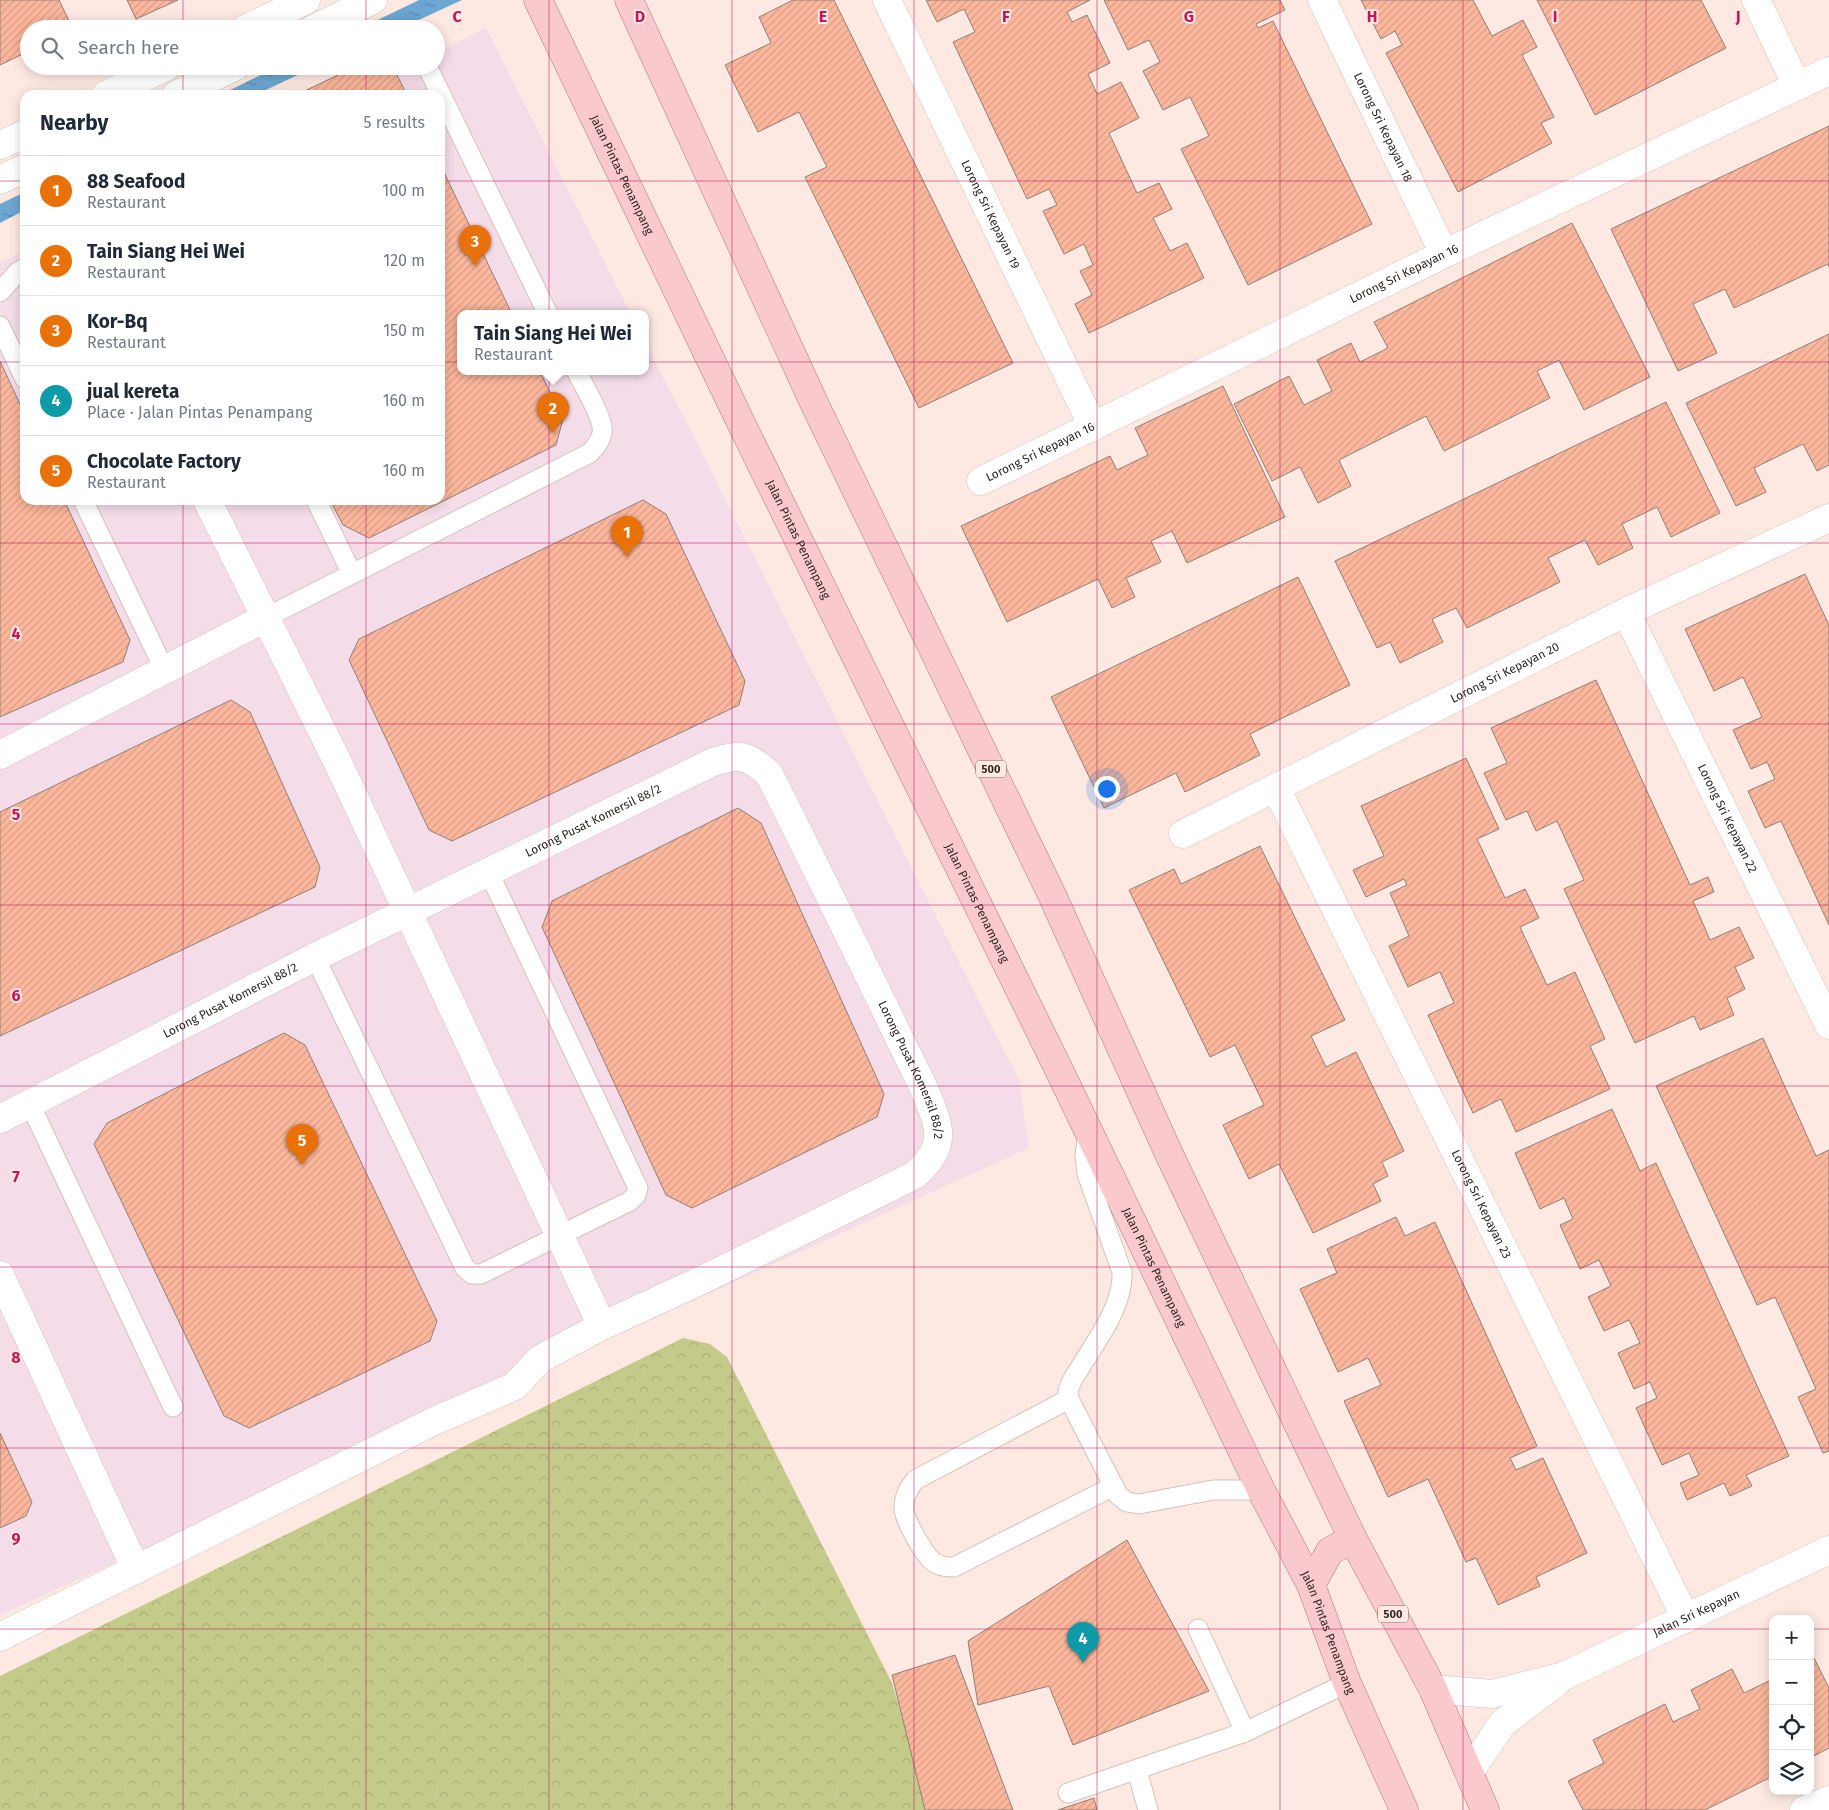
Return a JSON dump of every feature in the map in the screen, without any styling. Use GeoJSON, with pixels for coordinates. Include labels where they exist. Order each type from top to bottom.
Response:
{"type":"FeatureCollection","features":[{"type":"Feature","properties":{"kind":"main road","name":"Jalan Pintas Penampang"},"geometry":{"type":"LineString","coordinates":[[538,0],[742,425],[1088,1131],[1261,1490],[1311,1585],[1347,1683],[1404,1810]]}},
{"type":"Feature","properties":{"kind":"main road","name":"500"},"geometry":{"type":"LineString","coordinates":[[629,0],[814,405],[1052,895],[1169,1154],[1353,1539],[1433,1689],[1485,1810]]}},
{"type":"Feature","properties":{"kind":"main road"},"geometry":{"type":"LineString","coordinates":[[1311,1585],[1330,1551],[1353,1539]]}},
{"type":"Feature","properties":{"kind":"street"},"geometry":{"type":"LineString","coordinates":[[254,20],[266,8],[306,0]]}},
{"type":"Feature","properties":{"kind":"street"},"geometry":{"type":"LineString","coordinates":[[332,20],[373,0]]}},
{"type":"Feature","properties":{"kind":"street","name":"Lorong Sri Kepayan 19"},"geometry":{"type":"LineString","coordinates":[[887,0],[1093,427]]}},
{"type":"Feature","properties":{"kind":"street","name":"Lorong Sri Kepayan 18"},"geometry":{"type":"LineString","coordinates":[[1322,0],[1444,254]]}},
{"type":"Feature","properties":{"kind":"street"},"geometry":{"type":"LineString","coordinates":[[1756,0],[1798,86]]}},
{"type":"Feature","properties":{"kind":"street","name":"Lorong Sri Kepayan 16"},"geometry":{"type":"LineString","coordinates":[[981,481],[1444,254],[1829,71]]}},
{"type":"Feature","properties":{"kind":"street"},"geometry":{"type":"LineString","coordinates":[[116,90],[147,75]]}},
{"type":"Feature","properties":{"kind":"street"},"geometry":{"type":"LineString","coordinates":[[186,90],[217,75]]}},
{"type":"Feature","properties":{"kind":"street"},"geometry":{"type":"LineString","coordinates":[[0,180],[20,170]]}},
{"type":"Feature","properties":{"kind":"street"},"geometry":{"type":"LineString","coordinates":[[210,505],[339,765],[602,1326]]}},
{"type":"Feature","properties":{"kind":"street","name":"Lorong Sri Kepayan 20"},"geometry":{"type":"LineString","coordinates":[[1183,834],[1626,612],[1829,518]]}},
{"type":"Feature","properties":{"kind":"street","name":"Lorong Sri Kepayan 22"},"geometry":{"type":"LineString","coordinates":[[1626,612],[1829,1025]]}},
{"type":"Feature","properties":{"kind":"street"},"geometry":{"type":"LineString","coordinates":[[0,755],[265,618]]}},
{"type":"Feature","properties":{"kind":"street","name":"Lorong Pusat Komersil 88/2"},"geometry":{"type":"LineString","coordinates":[[0,1119],[315,957],[713,762],[734,755],[753,760],[769,774],[840,916],[932,1111],[938,1130],[936,1147],[930,1161],[915,1175],[706,1278],[602,1326],[540,1359],[515,1386],[423,1426],[0,1637]]}},
{"type":"Feature","properties":{"kind":"street","name":"Lorong Sri Kepayan 23"},"geometry":{"type":"LineString","coordinates":[[1276,788],[1686,1619]]}},
{"type":"Feature","properties":{"kind":"street"},"geometry":{"type":"LineString","coordinates":[[0,1274],[136,1570]]}},
{"type":"Feature","properties":{"kind":"street","name":"Jalan Sri Kepayan"},"geometry":{"type":"LineString","coordinates":[[1433,1689],[1492,1694],[1564,1676],[1829,1550]]}},
{"type":"Feature","properties":{"kind":"street","name":"Jalan Sri Kepayan"},"geometry":{"type":"LineString","coordinates":[[1469,1773],[1502,1724],[1564,1676]]}},
{"type":"Feature","properties":{"kind":"street"},"geometry":{"type":"LineString","coordinates":[[1804,1810],[1829,1800]]}},
{"type":"Feature","properties":{"kind":"lane"},"geometry":{"type":"LineString","coordinates":[[431,75],[439,90]]}},
{"type":"Feature","properties":{"kind":"lane"},"geometry":{"type":"LineString","coordinates":[[445,103],[546,310]]}},
{"type":"Feature","properties":{"kind":"lane"},"geometry":{"type":"LineString","coordinates":[[0,292],[20,271]]}},
{"type":"Feature","properties":{"kind":"lane"},"geometry":{"type":"LineString","coordinates":[[0,326],[20,368]]}},
{"type":"Feature","properties":{"kind":"lane"},"geometry":{"type":"LineString","coordinates":[[265,618],[590,453],[598,444],[603,432],[599,417],[578,375]]}},
{"type":"Feature","properties":{"kind":"lane"},"geometry":{"type":"LineString","coordinates":[[85,505],[165,671]]}},
{"type":"Feature","properties":{"kind":"lane"},"geometry":{"type":"LineString","coordinates":[[318,505],[352,574]]}},
{"type":"Feature","properties":{"kind":"lane"},"geometry":{"type":"LineString","coordinates":[[315,957],[466,1268],[472,1274],[481,1274],[560,1236],[630,1201],[636,1195],[638,1188],[489,873]]}},
{"type":"Feature","properties":{"kind":"lane"},"geometry":{"type":"LineString","coordinates":[[30,1104],[173,1407]]}},
{"type":"Feature","properties":{"kind":"lane"},"geometry":{"type":"LineString","coordinates":[[1088,1131],[1085,1155],[1087,1174],[1122,1272],[1123,1284],[1118,1303],[1073,1379],[1068,1390],[1070,1399],[1118,1495],[1122,1498],[1140,1504],[1213,1490],[1261,1490]]}},
{"type":"Feature","properties":{"kind":"lane"},"geometry":{"type":"LineString","coordinates":[[1070,1399],[915,1480],[908,1489],[904,1499],[904,1510],[907,1519],[927,1556],[943,1567],[954,1567],[1114,1486]]}},
{"type":"Feature","properties":{"kind":"lane"},"geometry":{"type":"LineString","coordinates":[[1198,1629],[1245,1732]]}},
{"type":"Feature","properties":{"kind":"lane"},"geometry":{"type":"LineString","coordinates":[[1068,1793],[1245,1732],[1347,1683]]}},
{"type":"Feature","properties":{"kind":"lane"},"geometry":{"type":"LineString","coordinates":[[1137,1770],[1148,1810]]}},
{"type":"Feature","properties":{"kind":"shaded area"},"geometry":{"type":"Polygon","coordinates":[[[486,28],[629,310],[457,310],[457,375],[649,375],[649,349],[1019,1080],[1029,1148],[0,1615],[0,263],[20,253],[20,505],[445,505],[445,90],[358,90],[389,75],[445,75],[445,48],[486,28]]]}},
{"type":"Feature","properties":{"kind":"green space"},"geometry":{"type":"Polygon","coordinates":[[[683,1338],[710,1344],[727,1357],[892,1683],[930,1810],[0,1810],[0,1676],[683,1338]]]}},
{"type":"Feature","properties":{"kind":"water"},"geometry":{"type":"Polygon","coordinates":[[[419,0],[462,0],[419,20],[378,20],[419,0]]]}},
{"type":"Feature","properties":{"kind":"water"},"geometry":{"type":"Polygon","coordinates":[[[261,75],[298,75],[266,90],[230,90],[261,75]]]}},
{"type":"Feature","properties":{"kind":"water"},"geometry":{"type":"Polygon","coordinates":[[[20,194],[20,213],[0,223],[0,204],[20,194]]]}},
{"type":"Feature","properties":{"kind":"building"},"geometry":{"type":"Polygon","coordinates":[[[0,0],[59,0],[69,20],[20,20],[20,55],[0,65],[0,0]]]}},
{"type":"Feature","properties":{"kind":"building"},"geometry":{"type":"Polygon","coordinates":[[[127,0],[178,0],[136,19],[127,0]]]}},
{"type":"Feature","properties":{"kind":"building"},"geometry":{"type":"Polygon","coordinates":[[[793,0],[834,0],[1013,363],[919,408],[805,177],[827,167],[799,112],[758,132],[725,65],[771,43],[759,17],[793,0]]]}},
{"type":"Feature","properties":{"kind":"building"},"geometry":{"type":"Polygon","coordinates":[[[926,0],[1090,0],[1067,12],[1072,22],[1087,15],[1110,63],[1088,74],[1097,94],[1121,82],[1139,118],[1109,133],[1137,193],[1159,183],[1172,209],[1153,218],[1170,251],[1187,243],[1204,278],[1089,333],[1075,304],[1092,295],[1080,271],[1093,265],[1084,244],[1064,254],[1043,211],[1057,205],[1049,189],[1027,199],[953,42],[975,32],[964,9],[937,22],[926,0]]]}},
{"type":"Feature","properties":{"kind":"building"},"geometry":{"type":"Polygon","coordinates":[[[1104,0],[1280,0],[1285,10],[1256,24],[1258,28],[1273,21],[1372,224],[1248,285],[1181,149],[1209,136],[1190,97],[1163,110],[1143,71],[1160,62],[1149,40],[1128,50],[1104,0]]]}},
{"type":"Feature","properties":{"kind":"building"},"geometry":{"type":"Polygon","coordinates":[[[1361,0],[1473,0],[1492,36],[1523,20],[1537,47],[1522,55],[1554,117],[1541,123],[1552,143],[1458,192],[1386,53],[1402,45],[1395,31],[1381,39],[1361,0]]]}},
{"type":"Feature","properties":{"kind":"building"},"geometry":{"type":"Polygon","coordinates":[[[1537,0],[1701,0],[1726,48],[1595,115],[1537,0]]]}},
{"type":"Feature","properties":{"kind":"building"},"geometry":{"type":"Polygon","coordinates":[[[338,75],[397,75],[404,90],[307,90],[338,75]]]}},
{"type":"Feature","properties":{"kind":"building"},"geometry":{"type":"Polygon","coordinates":[[[1829,126],[1829,267],[1828,264],[1734,308],[1725,289],[1693,304],[1717,353],[1678,371],[1611,229],[1829,126]]]}},
{"type":"Feature","properties":{"kind":"building"},"geometry":{"type":"Polygon","coordinates":[[[445,174],[510,310],[457,310],[457,375],[541,375],[563,419],[556,445],[445,500],[445,174]]]}},
{"type":"Feature","properties":{"kind":"building"},"geometry":{"type":"Polygon","coordinates":[[[1572,223],[1650,377],[1584,410],[1559,360],[1537,371],[1550,398],[1444,451],[1426,416],[1339,460],[1351,486],[1318,503],[1300,467],[1272,481],[1234,404],[1289,376],[1304,405],[1332,391],[1317,360],[1351,343],[1360,362],[1388,348],[1374,322],[1572,223]]]}},
{"type":"Feature","properties":{"kind":"building"},"geometry":{"type":"Polygon","coordinates":[[[1829,334],[1829,465],[1817,471],[1803,444],[1754,468],[1766,492],[1736,506],[1686,403],[1829,334]]]}},
{"type":"Feature","properties":{"kind":"building"},"geometry":{"type":"Polygon","coordinates":[[[0,361],[20,404],[20,505],[66,505],[130,640],[123,662],[0,717],[0,361]]]}},
{"type":"Feature","properties":{"kind":"building"},"geometry":{"type":"Polygon","coordinates":[[[1223,386],[1285,517],[1187,563],[1172,531],[1151,541],[1161,562],[1126,578],[1135,597],[1112,608],[1098,579],[1007,622],[961,526],[1110,456],[1117,470],[1148,455],[1135,428],[1223,386]]]}},
{"type":"Feature","properties":{"kind":"building"},"geometry":{"type":"Polygon","coordinates":[[[1666,402],[1720,513],[1671,537],[1657,507],[1622,524],[1633,548],[1598,565],[1585,540],[1548,558],[1560,582],[1467,628],[1456,608],[1432,619],[1443,642],[1400,663],[1390,642],[1377,648],[1335,561],[1666,402]]]}},
{"type":"Feature","properties":{"kind":"building"},"geometry":{"type":"Polygon","coordinates":[[[643,500],[666,514],[745,681],[739,705],[452,841],[429,830],[349,660],[359,639],[643,500]]]}},
{"type":"Feature","properties":{"kind":"building"},"geometry":{"type":"Polygon","coordinates":[[[333,505],[435,505],[369,538],[343,525],[333,505]]]}},
{"type":"Feature","properties":{"kind":"building"},"geometry":{"type":"Polygon","coordinates":[[[1805,574],[1829,625],[1829,925],[1781,821],[1765,828],[1748,791],[1775,779],[1767,762],[1751,769],[1733,730],[1762,717],[1743,677],[1714,691],[1685,629],[1805,574]]]}},
{"type":"Feature","properties":{"kind":"building"},"geometry":{"type":"Polygon","coordinates":[[[1298,577],[1350,685],[1250,734],[1260,755],[1185,792],[1176,773],[1104,808],[1051,697],[1298,577]]]}},
{"type":"Feature","properties":{"kind":"building"},"geometry":{"type":"Polygon","coordinates":[[[1596,680],[1690,885],[1708,877],[1714,892],[1693,901],[1710,940],[1739,927],[1754,958],[1735,967],[1745,989],[1727,998],[1734,1015],[1700,1030],[1694,1016],[1635,1043],[1564,889],[1584,880],[1557,821],[1536,831],[1527,811],[1506,820],[1484,773],[1507,763],[1491,728],[1596,680]]]}},
{"type":"Feature","properties":{"kind":"building"},"geometry":{"type":"Polygon","coordinates":[[[231,700],[250,712],[320,867],[315,887],[0,1036],[0,812],[231,700]]]}},
{"type":"Feature","properties":{"kind":"building"},"geometry":{"type":"Polygon","coordinates":[[[1466,758],[1499,829],[1477,839],[1505,898],[1525,889],[1539,918],[1520,927],[1547,985],[1575,972],[1605,1039],[1590,1046],[1610,1089],[1516,1132],[1501,1099],[1473,1113],[1428,1015],[1454,1003],[1440,972],[1408,987],[1389,946],[1409,936],[1390,893],[1407,885],[1404,879],[1366,897],[1353,870],[1384,856],[1361,806],[1466,758]]]}},
{"type":"Feature","properties":{"kind":"building"},"geometry":{"type":"Polygon","coordinates":[[[738,808],[761,823],[884,1094],[877,1117],[692,1208],[666,1195],[542,927],[552,901],[738,808]]]}},
{"type":"Feature","properties":{"kind":"building"},"geometry":{"type":"Polygon","coordinates":[[[1260,846],[1345,1020],[1311,1036],[1326,1067],[1356,1052],[1404,1151],[1382,1162],[1388,1176],[1373,1184],[1381,1201],[1313,1233],[1279,1164],[1249,1179],[1223,1125],[1264,1105],[1235,1045],[1210,1057],[1129,890],[1174,869],[1181,884],[1260,846]]]}},
{"type":"Feature","properties":{"kind":"building"},"geometry":{"type":"Polygon","coordinates":[[[284,1033],[305,1045],[437,1321],[430,1341],[249,1428],[224,1416],[94,1144],[107,1123],[284,1033]]]}},
{"type":"Feature","properties":{"kind":"building"},"geometry":{"type":"Polygon","coordinates":[[[1763,1038],[1816,1156],[1829,1150],[1829,1451],[1823,1453],[1798,1397],[1816,1389],[1775,1297],[1757,1305],[1656,1086],[1763,1038]]]}},
{"type":"Feature","properties":{"kind":"building"},"geometry":{"type":"Polygon","coordinates":[[[1612,1109],[1640,1171],[1656,1163],[1789,1456],[1746,1475],[1752,1486],[1730,1496],[1724,1483],[1687,1500],[1680,1483],[1699,1475],[1689,1453],[1662,1465],[1636,1408],[1657,1398],[1650,1382],[1634,1389],[1618,1353],[1640,1343],[1629,1320],[1604,1331],[1588,1297],[1611,1286],[1599,1260],[1580,1269],[1560,1225],[1573,1219],[1564,1198],[1540,1209],[1515,1153],[1612,1109]]]}},
{"type":"Feature","properties":{"kind":"building"},"geometry":{"type":"Polygon","coordinates":[[[1396,1217],[1405,1236],[1435,1222],[1537,1446],[1510,1458],[1516,1470],[1543,1458],[1587,1553],[1536,1577],[1540,1586],[1498,1605],[1476,1558],[1466,1562],[1428,1479],[1388,1497],[1344,1401],[1381,1385],[1368,1358],[1338,1372],[1300,1289],[1337,1273],[1327,1249],[1396,1217]]]}},
{"type":"Feature","properties":{"kind":"building"},"geometry":{"type":"Polygon","coordinates":[[[0,1433],[32,1502],[26,1516],[0,1528],[0,1433]]]}},
{"type":"Feature","properties":{"kind":"building"},"geometry":{"type":"Polygon","coordinates":[[[1127,1540],[1209,1691],[1073,1745],[1049,1686],[978,1705],[968,1641],[1127,1540]]]}},
{"type":"Feature","properties":{"kind":"building"},"geometry":{"type":"Polygon","coordinates":[[[955,1655],[1013,1810],[925,1810],[892,1675],[955,1655]]]}},
{"type":"Feature","properties":{"kind":"building"},"geometry":{"type":"Polygon","coordinates":[[[1814,1658],[1829,1688],[1829,1748],[1814,1756],[1814,1658]]]}},
{"type":"Feature","properties":{"kind":"building"},"geometry":{"type":"Polygon","coordinates":[[[1732,1669],[1744,1693],[1769,1681],[1769,1778],[1705,1810],[1583,1810],[1568,1781],[1604,1763],[1593,1740],[1665,1704],[1673,1722],[1700,1709],[1691,1690],[1732,1669]]]}},
{"type":"Feature","properties":{"kind":"building"},"geometry":{"type":"Polygon","coordinates":[[[1094,1798],[1097,1810],[1058,1810],[1094,1798]]]}},
{"type":"Feature","properties":{"kind":"place","name":"Kor-Bq"},"geometry":{"type":"Point","coordinates":[475,266]}},
{"type":"Feature","properties":{"kind":"place","name":"Tain Siang Hei Wei"},"geometry":{"type":"Point","coordinates":[553,433]}},
{"type":"Feature","properties":{"kind":"place","name":"88 Seafood"},"geometry":{"type":"Point","coordinates":[627,557]}},
{"type":"Feature","properties":{"kind":"place","name":"Chocolate Factory"},"geometry":{"type":"Point","coordinates":[302,1165]}},
{"type":"Feature","properties":{"kind":"place","name":"jual kereta"},"geometry":{"type":"Point","coordinates":[1083,1663]}}]}
